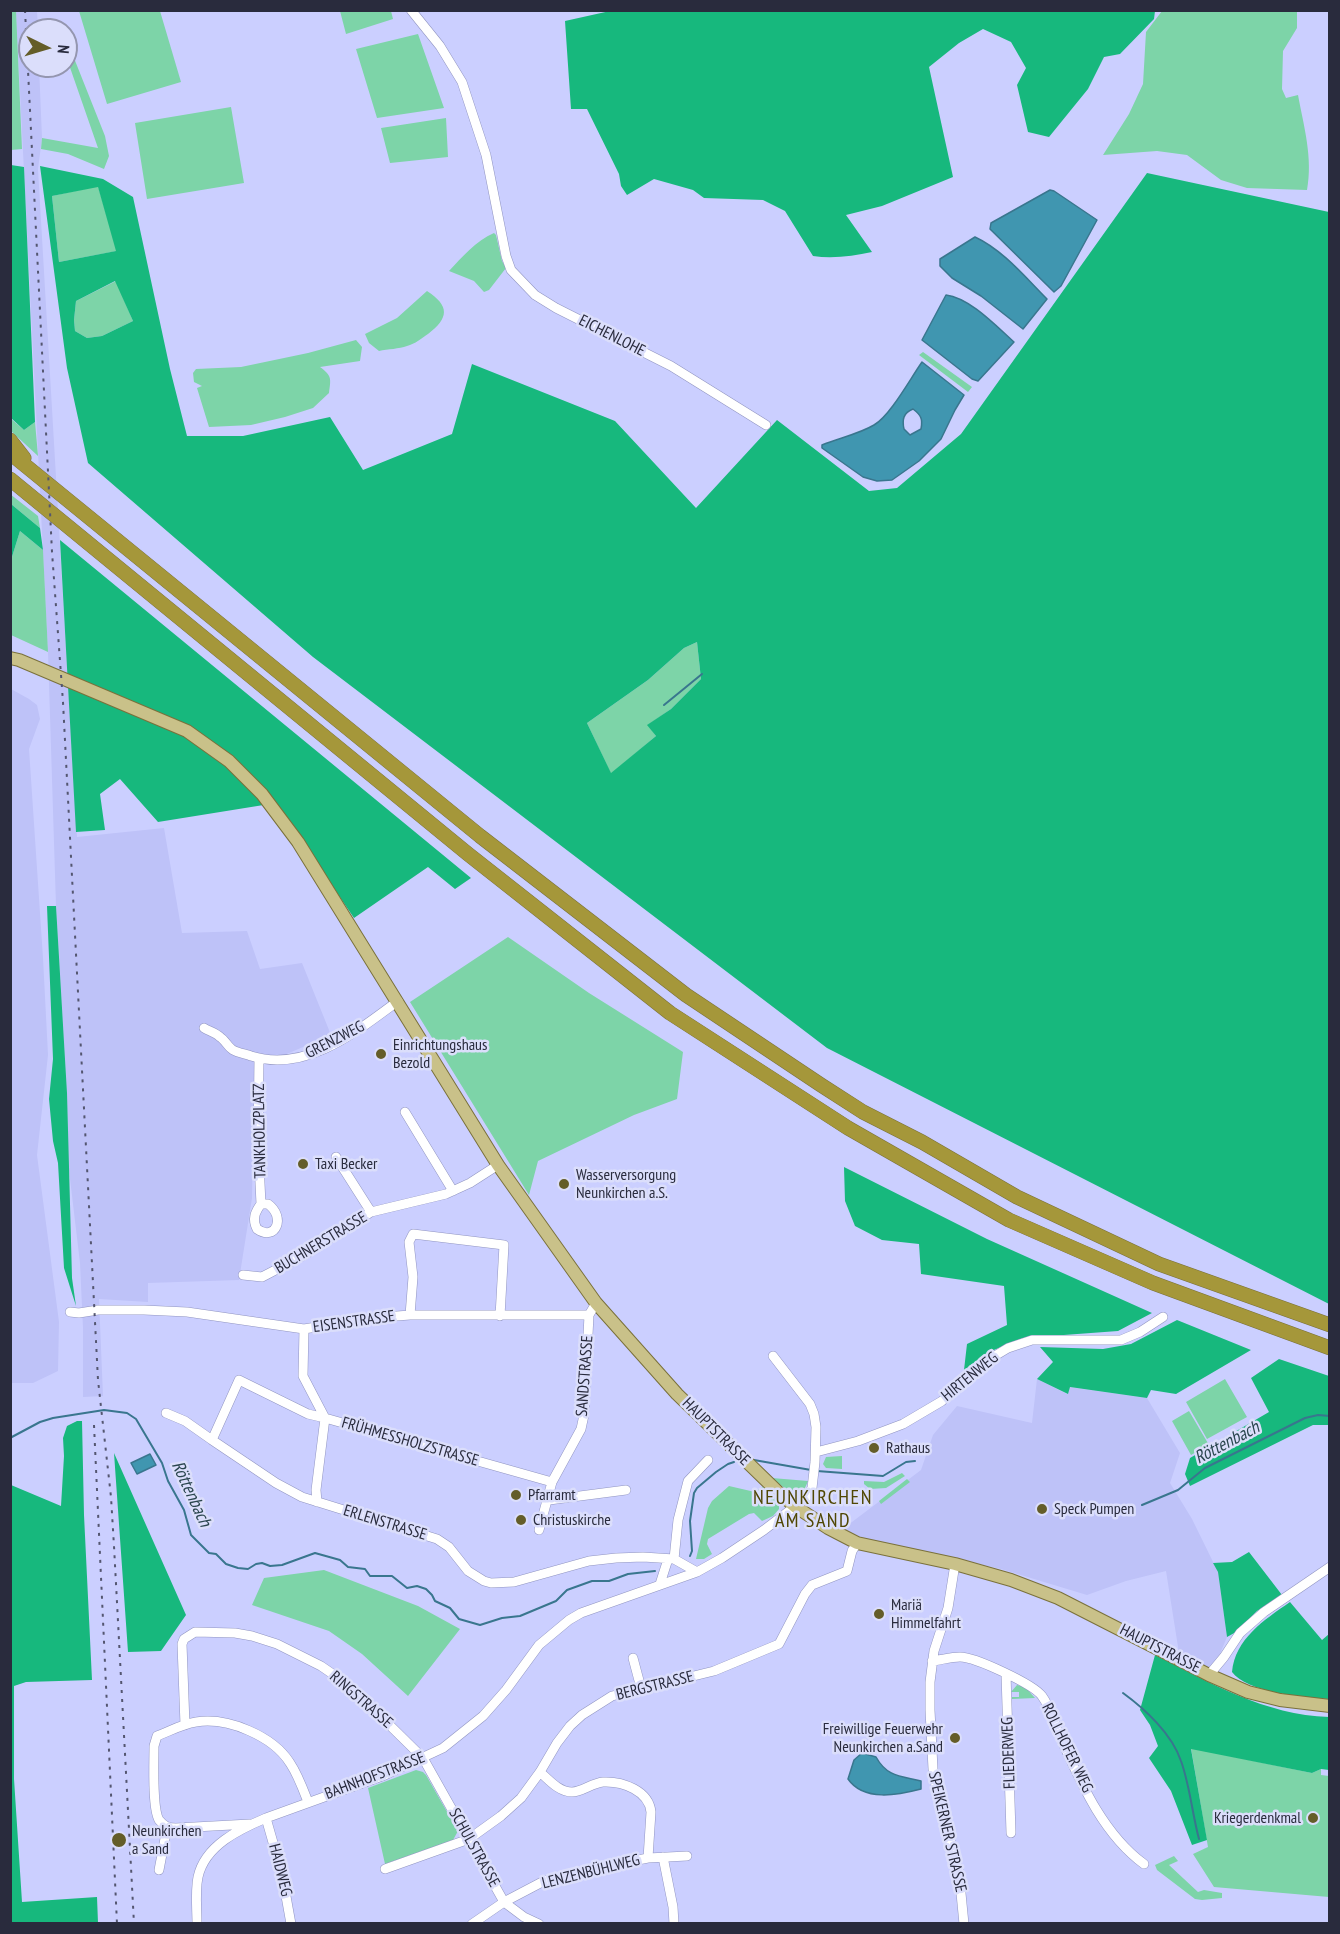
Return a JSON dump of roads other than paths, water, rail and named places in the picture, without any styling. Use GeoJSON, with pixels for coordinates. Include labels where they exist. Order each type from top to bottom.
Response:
{"type":"FeatureCollection","features":[{"type":"Feature","properties":{"kind":"highway"},"geometry":{"type":"LineString","coordinates":[[10,440],[39,476]]}},
{"type":"Feature","properties":{"kind":"highway"},"geometry":{"type":"LineString","coordinates":[[10,453],[480,836],[686,996],[811,1079],[863,1112],[922,1142],[1017,1197],[1159,1264],[1329,1324]]}},
{"type":"Feature","properties":{"kind":"highway"},"geometry":{"type":"LineString","coordinates":[[10,479],[468,854],[670,1012],[848,1128],[1010,1220],[1153,1283],[1329,1348]]}},
{"type":"Feature","properties":{"kind":"main road","name":"HAUPTSTRASSE"},"geometry":{"type":"LineString","coordinates":[[13,657],[187,732],[229,761],[262,794],[298,842],[498,1165],[596,1303],[677,1394],[796,1507],[828,1528],[857,1543],[955,1564],[1011,1580],[1058,1598],[1209,1675],[1248,1692],[1300,1704],[1329,1706]]}},
{"type":"Feature","properties":{"kind":"street","name":"EICHENLOHE"},"geometry":{"type":"LineString","coordinates":[[411,10],[440,46],[462,82],[486,155],[506,256],[511,270],[535,295],[556,308],[671,366],[766,425]]}},
{"type":"Feature","properties":{"kind":"street","name":"GRENZWEG"},"geometry":{"type":"LineString","coordinates":[[204,1028],[219,1035],[232,1049],[259,1058],[288,1061],[317,1052],[367,1024],[398,1001]]}},
{"type":"Feature","properties":{"kind":"street","name":"TANKHOLZPLATZ"},"geometry":{"type":"LineString","coordinates":[[259,1058],[258,1142],[261,1204]]}},
{"type":"Feature","properties":{"kind":"street"},"geometry":{"type":"LineString","coordinates":[[405,1112],[453,1191]]}},
{"type":"Feature","properties":{"kind":"street"},"geometry":{"type":"LineString","coordinates":[[336,1157],[371,1212]]}},
{"type":"Feature","properties":{"kind":"street","name":"BUCHNERSTRASSE"},"geometry":{"type":"LineString","coordinates":[[243,1275],[262,1277],[306,1254],[371,1212],[446,1194],[470,1183],[498,1165]]}},
{"type":"Feature","properties":{"kind":"street"},"geometry":{"type":"LineString","coordinates":[[410,1315],[413,1277],[409,1242],[413,1234],[504,1245],[500,1316]]}},
{"type":"Feature","properties":{"kind":"street"},"geometry":{"type":"LineString","coordinates":[[589,1316],[596,1303]]}},
{"type":"Feature","properties":{"kind":"street","name":"EISENSTRASSE"},"geometry":{"type":"LineString","coordinates":[[70,1312],[144,1310],[187,1312],[304,1329],[370,1318],[410,1315],[589,1316]]}},
{"type":"Feature","properties":{"kind":"street","name":"SANDSTRASSE"},"geometry":{"type":"LineString","coordinates":[[539,1530],[549,1500],[552,1482],[581,1429],[584,1415],[589,1316]]}},
{"type":"Feature","properties":{"kind":"street","name":"HIRTENWEG"},"geometry":{"type":"LineString","coordinates":[[815,1457],[903,1424],[942,1401],[988,1360],[1008,1347],[1032,1340],[1121,1340],[1140,1332],[1163,1317]]}},
{"type":"Feature","properties":{"kind":"street","name":"FRÜHMESSHOLZSTRASSE"},"geometry":{"type":"LineString","coordinates":[[304,1329],[303,1376],[325,1418],[552,1482]]}},
{"type":"Feature","properties":{"kind":"street"},"geometry":{"type":"LineString","coordinates":[[773,1356],[810,1404],[816,1427],[815,1457]]}},
{"type":"Feature","properties":{"kind":"street"},"geometry":{"type":"LineString","coordinates":[[212,1440],[239,1380],[308,1414],[325,1418],[316,1490],[317,1502]]}},
{"type":"Feature","properties":{"kind":"street","name":"ERLENSTRASSE"},"geometry":{"type":"LineString","coordinates":[[166,1413],[185,1421],[276,1483],[302,1497],[437,1539],[449,1547],[468,1571],[484,1581],[514,1582],[589,1561],[643,1557],[671,1559],[697,1572]]}},
{"type":"Feature","properties":{"kind":"street","name":"BAHNHOFSTRASSE"},"geometry":{"type":"LineString","coordinates":[[197,1923],[197,1879],[201,1866],[220,1842],[266,1818],[386,1775],[443,1748],[483,1716],[506,1690],[539,1645],[569,1620],[581,1613],[697,1572],[722,1558],[796,1507],[806,1498],[812,1485],[815,1457]]}},
{"type":"Feature","properties":{"kind":"street"},"geometry":{"type":"LineString","coordinates":[[660,1584],[671,1559],[688,1481],[708,1460]]}},
{"type":"Feature","properties":{"kind":"street"},"geometry":{"type":"LineString","coordinates":[[549,1500],[626,1490]]}},
{"type":"Feature","properties":{"kind":"street","name":"BERGSTRASSE"},"geometry":{"type":"LineString","coordinates":[[385,1869],[469,1839],[501,1816],[521,1798],[540,1772],[556,1743],[570,1726],[582,1715],[612,1696],[714,1671],[779,1644],[804,1594],[812,1585],[847,1571],[852,1551],[857,1543]]}},
{"type":"Feature","properties":{"kind":"street","name":"SPEIKERNER STRASSE"},"geometry":{"type":"LineString","coordinates":[[955,1564],[948,1608],[932,1661],[930,1710],[933,1769],[959,1873],[964,1923]]}},
{"type":"Feature","properties":{"kind":"street"},"geometry":{"type":"LineString","coordinates":[[1209,1675],[1240,1633],[1264,1612],[1329,1567]]}},
{"type":"Feature","properties":{"kind":"street","name":"RINGSTRASSE"},"geometry":{"type":"LineString","coordinates":[[185,1725],[182,1644],[184,1639],[195,1632],[235,1633],[277,1644],[321,1666],[358,1694],[423,1758]]}},
{"type":"Feature","properties":{"kind":"street","name":"ROLLHOFER WEG"},"geometry":{"type":"LineString","coordinates":[[932,1661],[960,1657],[979,1662],[1025,1683],[1041,1695],[1102,1819],[1133,1856],[1144,1864]]}},
{"type":"Feature","properties":{"kind":"street"},"geometry":{"type":"LineString","coordinates":[[633,1658],[641,1688]]}},
{"type":"Feature","properties":{"kind":"street","name":"FLIEDERWEG"},"geometry":{"type":"LineString","coordinates":[[1006,1674],[1011,1833]]}},
{"type":"Feature","properties":{"kind":"street"},"geometry":{"type":"LineString","coordinates":[[167,1828],[158,1818],[156,1810],[154,1746],[157,1736],[185,1725],[212,1721],[235,1726],[269,1742],[290,1762],[308,1802]]}},
{"type":"Feature","properties":{"kind":"street","name":"SCHULSTRASSE"},"geometry":{"type":"LineString","coordinates":[[423,1758],[504,1902],[524,1917],[539,1923]]}},
{"type":"Feature","properties":{"kind":"street"},"geometry":{"type":"LineString","coordinates":[[540,1772],[563,1790],[577,1791],[604,1782],[626,1785],[642,1794],[651,1812],[648,1858]]}},
{"type":"Feature","properties":{"kind":"street","name":"HAIDWEG"},"geometry":{"type":"LineString","coordinates":[[266,1818],[282,1874],[291,1923]]}},
{"type":"Feature","properties":{"kind":"street"},"geometry":{"type":"LineString","coordinates":[[167,1828],[252,1824]]}},
{"type":"Feature","properties":{"kind":"street"},"geometry":{"type":"LineString","coordinates":[[159,1870],[167,1828]]}},
{"type":"Feature","properties":{"kind":"street","name":"LENZENBÜHLWEG"},"geometry":{"type":"LineString","coordinates":[[472,1923],[504,1902],[544,1881],[648,1858],[687,1856]]}},
{"type":"Feature","properties":{"kind":"street"},"geometry":{"type":"LineString","coordinates":[[663,1857],[674,1923]]}},
{"type":"Feature","properties":{"kind":"waterway"},"geometry":{"type":"LineString","coordinates":[[664,705],[702,674]]}},
{"type":"Feature","properties":{"kind":"waterway","name":"Röttenbach"},"geometry":{"type":"LineString","coordinates":[[10,1438],[40,1422],[53,1418],[104,1410],[127,1413],[136,1419],[162,1463],[168,1481],[184,1510],[191,1535],[209,1553],[216,1554],[226,1564],[248,1569],[262,1563],[270,1566],[282,1565],[315,1553],[340,1560],[348,1567],[365,1569],[370,1576],[392,1576],[407,1588],[417,1586],[426,1589],[435,1601],[450,1608],[459,1619],[480,1625],[502,1618],[520,1616],[556,1601],[567,1590],[592,1581],[609,1581],[628,1574],[655,1571]]}},
{"type":"Feature","properties":{"kind":"waterway","name":"Röttenbach"},"geometry":{"type":"LineString","coordinates":[[1142,1505],[1178,1490],[1205,1468],[1305,1418],[1318,1415],[1330,1416]]}},
{"type":"Feature","properties":{"kind":"waterway","name":"Röttenbach"},"geometry":{"type":"LineString","coordinates":[[754,1460],[811,1470]]}},
{"type":"Feature","properties":{"kind":"waterway","name":"Röttenbach"},"geometry":{"type":"LineString","coordinates":[[817,1471],[883,1476],[906,1462],[915,1461]]}},
{"type":"Feature","properties":{"kind":"waterway","name":"Röttenbach"},"geometry":{"type":"LineString","coordinates":[[690,1556],[692,1551],[690,1521],[694,1493],[716,1472],[734,1462]]}},
{"type":"Feature","properties":{"kind":"waterway"},"geometry":{"type":"LineString","coordinates":[[1123,1693],[1157,1723],[1177,1751],[1187,1780],[1199,1839]]}},
{"type":"Feature","properties":{"kind":"railway"},"geometry":{"type":"LineString","coordinates":[[25,10],[52,552],[63,702],[98,1380],[111,1497],[134,1924]]}},
{"type":"Feature","properties":{"kind":"railway"},"geometry":{"type":"LineString","coordinates":[[94,1425],[117,1924]]}},
{"type":"Feature","properties":{"kind":"place","name":"Einrichtungshaus Bezold"},"geometry":{"type":"Point","coordinates":[381,1054]}},
{"type":"Feature","properties":{"kind":"place","name":"Taxi Becker"},"geometry":{"type":"Point","coordinates":[303,1164]}},
{"type":"Feature","properties":{"kind":"place","name":"Wasserversorgung Neunkirchen a.S."},"geometry":{"type":"Point","coordinates":[564,1184]}},
{"type":"Feature","properties":{"kind":"place","name":"Rathaus"},"geometry":{"type":"Point","coordinates":[874,1448]}},
{"type":"Feature","properties":{"kind":"place","name":"Pfarramt"},"geometry":{"type":"Point","coordinates":[516,1495]}},
{"type":"Feature","properties":{"kind":"place","name":"Speck Pumpen"},"geometry":{"type":"Point","coordinates":[1042,1509]}},
{"type":"Feature","properties":{"kind":"place","name":"Christuskirche"},"geometry":{"type":"Point","coordinates":[521,1520]}},
{"type":"Feature","properties":{"kind":"place","name":"Mariä Himmelfahrt"},"geometry":{"type":"Point","coordinates":[879,1614]}},
{"type":"Feature","properties":{"kind":"place","name":"Freiwillige Feuerwehr Neunkirchen a.Sand"},"geometry":{"type":"Point","coordinates":[955,1738]}},
{"type":"Feature","properties":{"kind":"place","name":"Kriegerdenkmal"},"geometry":{"type":"Point","coordinates":[1313,1818]}},
{"type":"Feature","properties":{"kind":"place","name":"Neunkirchen a Sand"},"geometry":{"type":"Point","coordinates":[119,1840]}},
{"type":"Feature","properties":{"kind":"district","name":"NEUNKIRCHEN AM SAND"},"geometry":{"type":"Point","coordinates":[813,1510]}}]}
